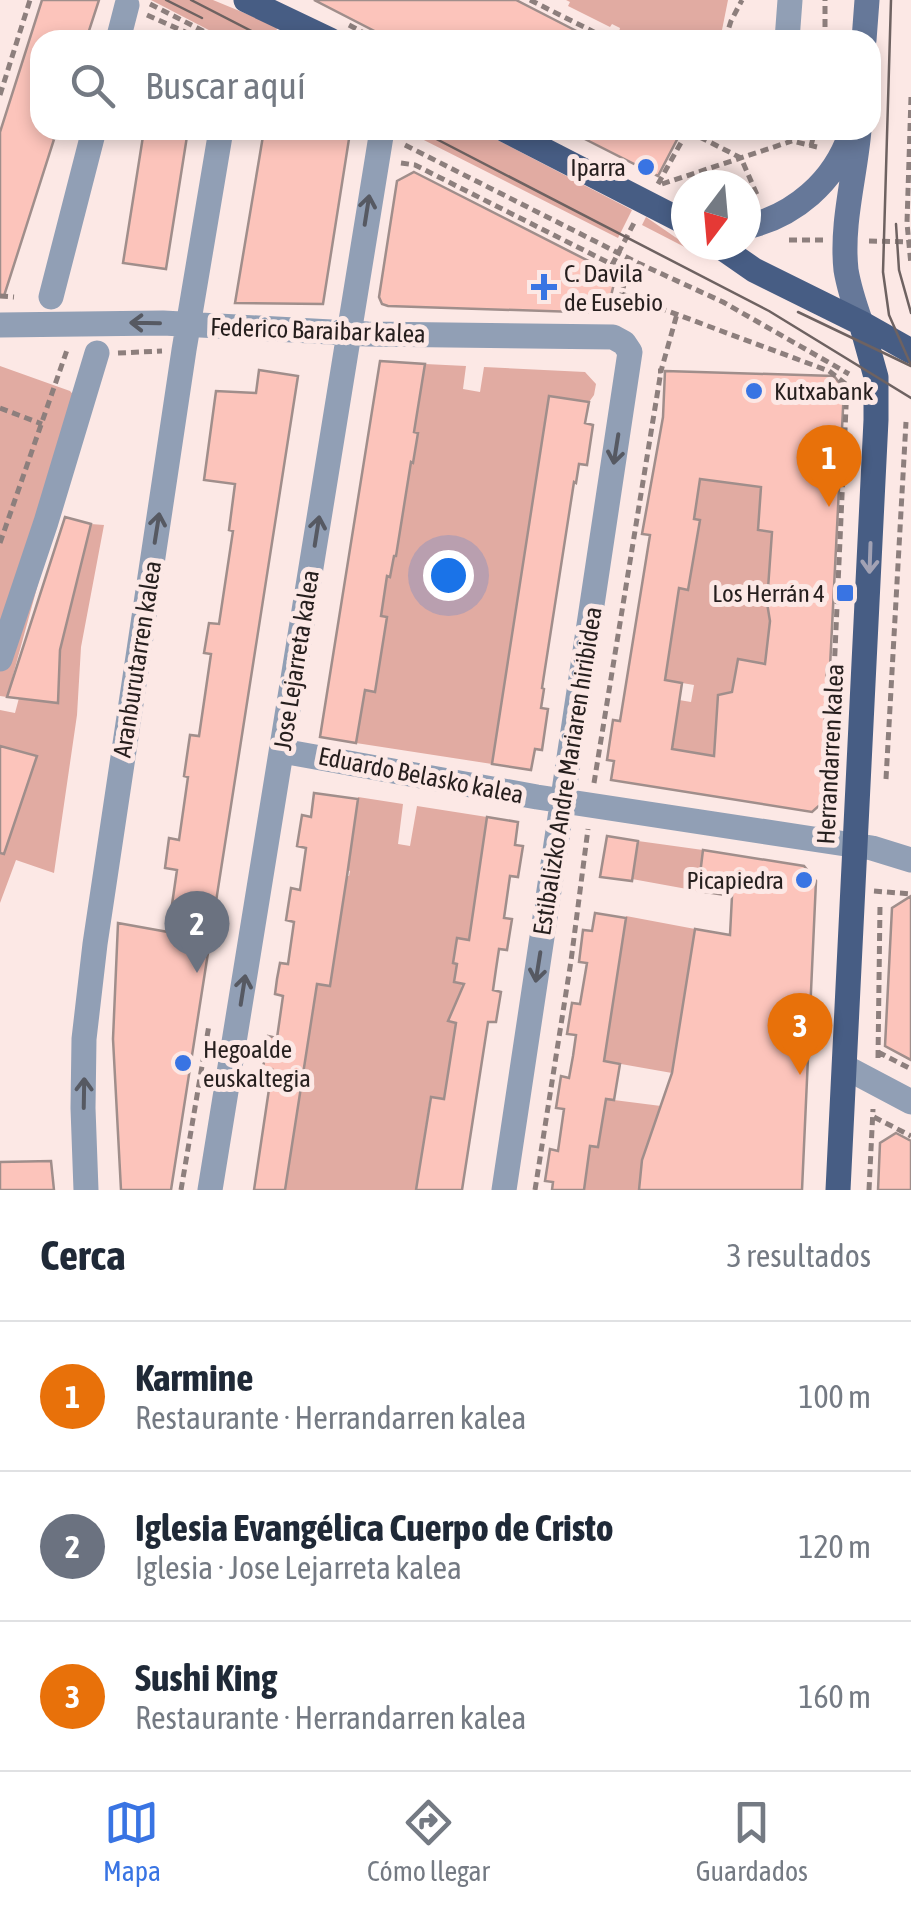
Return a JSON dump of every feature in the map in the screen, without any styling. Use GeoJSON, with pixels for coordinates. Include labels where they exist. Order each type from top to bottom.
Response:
{"type":"FeatureCollection","features":[{"type":"Feature","properties":{"kind":"main road"},"geometry":{"type":"LineString","coordinates":[[864,30],[866,0]]}},
{"type":"Feature","properties":{"kind":"main road"},"geometry":{"type":"LineString","coordinates":[[249,1],[309,30]]}},
{"type":"Feature","properties":{"kind":"main road"},"geometry":{"type":"LineString","coordinates":[[525,140],[671,214]]}},
{"type":"Feature","properties":{"kind":"main road"},"geometry":{"type":"LineString","coordinates":[[761,222],[779,217],[805,200],[834,169],[847,140]]}},
{"type":"Feature","properties":{"kind":"main road"},"geometry":{"type":"LineString","coordinates":[[858,140],[846,221],[846,270],[861,323]]}},
{"type":"Feature","properties":{"kind":"main road"},"geometry":{"type":"LineString","coordinates":[[740,260],[911,352]]}},
{"type":"Feature","properties":{"kind":"main road","name":"Herrandarren kalea"},"geometry":{"type":"LineString","coordinates":[[838,1190],[876,402],[873,360],[861,323]]}},
{"type":"Feature","properties":{"kind":"street"},"geometry":{"type":"LineString","coordinates":[[788,30],[790,0]]}},
{"type":"Feature","properties":{"kind":"street"},"geometry":{"type":"LineString","coordinates":[[124,30],[137,6]]}},
{"type":"Feature","properties":{"kind":"street"},"geometry":{"type":"LineString","coordinates":[[51,298],[91,140]]}},
{"type":"Feature","properties":{"kind":"street","name":"Aranburutarren kalea"},"geometry":{"type":"LineString","coordinates":[[86,1190],[84,1040],[95,944],[219,140]]}},
{"type":"Feature","properties":{"kind":"street","name":"Jose Lejarreta kalea"},"geometry":{"type":"LineString","coordinates":[[210,1190],[380,140]]}},
{"type":"Feature","properties":{"kind":"street","name":"Federico Baraibar kalea"},"geometry":{"type":"LineString","coordinates":[[0,325],[80,322],[347,333],[614,337],[624,343],[630,359]]}},
{"type":"Feature","properties":{"kind":"street"},"geometry":{"type":"LineString","coordinates":[[0,659],[97,353]]}},
{"type":"Feature","properties":{"kind":"street","name":"Estibalizko Andre Mariaren hiribidea"},"geometry":{"type":"LineString","coordinates":[[504,1190],[630,359]]}},
{"type":"Feature","properties":{"kind":"street","name":"Eduardo Belasko kalea"},"geometry":{"type":"LineString","coordinates":[[282,751],[562,801],[592,794],[818,841],[883,850],[911,860]]}},
{"type":"Feature","properties":{"kind":"street"},"geometry":{"type":"LineString","coordinates":[[845,1067],[911,1102]]}},
{"type":"Feature","properties":{"kind":"path"},"geometry":{"type":"LineString","coordinates":[[0,94],[30,0]]}},
{"type":"Feature","properties":{"kind":"path"},"geometry":{"type":"LineString","coordinates":[[530,0],[590,30]]}},
{"type":"Feature","properties":{"kind":"path"},"geometry":{"type":"LineString","coordinates":[[728,30],[742,0]]}},
{"type":"Feature","properties":{"kind":"path"},"geometry":{"type":"LineString","coordinates":[[824,30],[826,0]]}},
{"type":"Feature","properties":{"kind":"path"},"geometry":{"type":"LineString","coordinates":[[137,6],[184,30]]}},
{"type":"Feature","properties":{"kind":"path"},"geometry":{"type":"LineString","coordinates":[[137,6],[196,30]]}},
{"type":"Feature","properties":{"kind":"path"},"geometry":{"type":"LineString","coordinates":[[911,97],[907,223],[911,265]]}},
{"type":"Feature","properties":{"kind":"path"},"geometry":{"type":"LineString","coordinates":[[383,140],[399,163],[415,165],[626,272]]}},
{"type":"Feature","properties":{"kind":"path"},"geometry":{"type":"LineString","coordinates":[[389,140],[723,302],[842,369],[856,380],[859,398],[876,402]]}},
{"type":"Feature","properties":{"kind":"path"},"geometry":{"type":"LineString","coordinates":[[810,146],[812,140]]}},
{"type":"Feature","properties":{"kind":"path"},"geometry":{"type":"LineString","coordinates":[[658,185],[792,141],[825,150]]}},
{"type":"Feature","properties":{"kind":"path"},"geometry":{"type":"LineString","coordinates":[[622,294],[830,371],[847,386],[828,806],[818,818],[818,841]]}},
{"type":"Feature","properties":{"kind":"path"},"geometry":{"type":"LineString","coordinates":[[630,359],[661,372],[676,314]]}},
{"type":"Feature","properties":{"kind":"path"},"geometry":{"type":"LineString","coordinates":[[0,543],[67,350]]}},
{"type":"Feature","properties":{"kind":"path"},"geometry":{"type":"LineString","coordinates":[[0,408],[42,424]]}},
{"type":"Feature","properties":{"kind":"path"},"geometry":{"type":"LineString","coordinates":[[885,794],[906,422],[911,422]]}},
{"type":"Feature","properties":{"kind":"path"},"geometry":{"type":"LineString","coordinates":[[535,1190],[571,961],[592,794]]}},
{"type":"Feature","properties":{"kind":"path"},"geometry":{"type":"LineString","coordinates":[[869,1190],[878,1052],[880,890],[911,894]]}},
{"type":"Feature","properties":{"kind":"path"},"geometry":{"type":"LineString","coordinates":[[878,1052],[911,1068]]}},
{"type":"Feature","properties":{"kind":"path"},"geometry":{"type":"LineString","coordinates":[[873,1116],[911,1136]]}},
{"type":"Feature","properties":{"kind":"shaded area"},"geometry":{"type":"Polygon","coordinates":[[[151,0],[213,0],[278,27],[276,30],[209,30],[151,0]]]}},
{"type":"Feature","properties":{"kind":"shaded area"},"geometry":{"type":"Polygon","coordinates":[[[566,0],[728,0],[722,30],[620,30],[568,6],[570,2],[566,0]]]}},
{"type":"Feature","properties":{"kind":"shaded area"},"geometry":{"type":"Polygon","coordinates":[[[424,140],[497,140],[632,210],[618,238],[424,140]]]}},
{"type":"Feature","properties":{"kind":"shaded area"},"geometry":{"type":"Polygon","coordinates":[[[646,217],[671,234],[671,240],[642,225],[646,217]]]}},
{"type":"Feature","properties":{"kind":"shaded area"},"geometry":{"type":"Polygon","coordinates":[[[425,364],[466,366],[463,389],[480,392],[484,367],[585,372],[596,384],[589,402],[549,396],[492,764],[356,743],[365,690],[374,692],[387,576],[396,555],[413,462],[425,364]]]}},
{"type":"Feature","properties":{"kind":"shaded area"},"geometry":{"type":"Polygon","coordinates":[[[0,366],[70,391],[86,409],[7,697],[0,696],[0,366]]]}},
{"type":"Feature","properties":{"kind":"shaded area"},"geometry":{"type":"Polygon","coordinates":[[[700,479],[761,487],[772,532],[767,603],[770,621],[765,664],[738,660],[733,692],[718,696],[716,720],[722,757],[685,751],[678,791],[662,712],[679,700],[691,702],[694,685],[665,680],[679,588],[688,589],[700,521],[694,519],[700,479]]]}},
{"type":"Feature","properties":{"kind":"shaded area"},"geometry":{"type":"Polygon","coordinates":[[[91,524],[104,525],[81,647],[77,715],[54,873],[16,860],[0,903],[0,847],[37,756],[0,746],[0,710],[15,713],[19,698],[58,703],[60,650],[91,524]]]}},
{"type":"Feature","properties":{"kind":"shaded area"},"geometry":{"type":"Polygon","coordinates":[[[358,797],[403,804],[398,844],[410,846],[417,806],[487,817],[469,940],[457,939],[453,962],[457,964],[455,982],[462,984],[457,1016],[449,1018],[456,1023],[444,1099],[430,1098],[416,1188],[424,1190],[285,1190],[316,984],[330,986],[358,797]]]}},
{"type":"Feature","properties":{"kind":"shaded area"},"geometry":{"type":"Polygon","coordinates":[[[638,841],[703,850],[698,891],[632,879],[638,841]]]}},
{"type":"Feature","properties":{"kind":"shaded area"},"geometry":{"type":"Polygon","coordinates":[[[626,916],[695,929],[672,1073],[604,1061],[626,916]]]}},
{"type":"Feature","properties":{"kind":"shaded area"},"geometry":{"type":"Polygon","coordinates":[[[598,1098],[661,1106],[642,1161],[639,1190],[584,1190],[590,1146],[598,1147],[600,1137],[598,1098]]]}},
{"type":"Feature","properties":{"kind":"building"},"geometry":{"type":"Polygon","coordinates":[[[42,0],[99,0],[89,30],[32,30],[42,0]]]}},
{"type":"Feature","properties":{"kind":"building"},"geometry":{"type":"Polygon","coordinates":[[[314,0],[516,0],[574,30],[372,30],[314,0]]]}},
{"type":"Feature","properties":{"kind":"building"},"geometry":{"type":"Polygon","coordinates":[[[30,38],[30,140],[54,140],[4,296],[0,295],[0,132],[30,38]]]}},
{"type":"Feature","properties":{"kind":"building"},"geometry":{"type":"Polygon","coordinates":[[[142,140],[186,140],[166,269],[123,263],[142,140]]]}},
{"type":"Feature","properties":{"kind":"building"},"geometry":{"type":"Polygon","coordinates":[[[262,140],[349,140],[323,304],[235,303],[262,140]]]}},
{"type":"Feature","properties":{"kind":"building"},"geometry":{"type":"Polygon","coordinates":[[[587,140],[677,140],[658,176],[587,140]]]}},
{"type":"Feature","properties":{"kind":"building"},"geometry":{"type":"Polygon","coordinates":[[[414,172],[616,275],[607,313],[382,304],[379,297],[397,181],[414,172]]]}},
{"type":"Feature","properties":{"kind":"building"},"geometry":{"type":"Polygon","coordinates":[[[380,361],[425,364],[413,463],[396,556],[390,577],[387,576],[381,616],[387,617],[375,692],[365,690],[356,743],[320,737],[380,361]]]}},
{"type":"Feature","properties":{"kind":"building"},"geometry":{"type":"Polygon","coordinates":[[[259,370],[298,376],[171,1190],[121,1190],[113,1039],[118,923],[168,932],[177,870],[165,868],[169,838],[179,840],[190,735],[199,736],[211,654],[204,653],[209,623],[219,624],[233,531],[229,530],[235,484],[204,480],[216,391],[256,393],[259,370]]]}},
{"type":"Feature","properties":{"kind":"building"},"geometry":{"type":"Polygon","coordinates":[[[665,371],[834,376],[844,389],[827,667],[825,772],[821,804],[812,812],[611,780],[614,761],[607,760],[613,720],[620,721],[650,535],[642,534],[663,417],[665,371]],[[700,479],[694,519],[700,520],[688,590],[679,588],[665,680],[682,683],[672,749],[714,756],[718,695],[732,692],[738,659],[765,664],[772,532],[758,530],[761,487],[700,479]]]}},
{"type":"Feature","properties":{"kind":"building"},"geometry":{"type":"Polygon","coordinates":[[[549,396],[589,402],[585,423],[593,425],[587,465],[579,464],[574,482],[542,688],[541,708],[548,709],[542,750],[535,749],[531,770],[492,764],[549,396]]]}},
{"type":"Feature","properties":{"kind":"building"},"geometry":{"type":"Polygon","coordinates":[[[65,517],[91,524],[60,650],[58,703],[7,697],[65,517]]]}},
{"type":"Feature","properties":{"kind":"building"},"geometry":{"type":"Polygon","coordinates":[[[0,746],[37,756],[4,854],[0,853],[0,746]]]}},
{"type":"Feature","properties":{"kind":"building"},"geometry":{"type":"Polygon","coordinates":[[[314,793],[358,799],[347,876],[330,986],[317,984],[285,1190],[254,1190],[272,1069],[263,1068],[268,1036],[277,1038],[283,996],[275,994],[277,979],[280,963],[288,964],[294,922],[286,920],[291,888],[300,890],[306,848],[297,846],[302,815],[311,817],[314,793]]]}},
{"type":"Feature","properties":{"kind":"building"},"geometry":{"type":"Polygon","coordinates":[[[487,817],[518,822],[515,845],[523,846],[518,877],[510,876],[504,918],[512,919],[507,950],[499,949],[493,990],[501,992],[496,1022],[488,1022],[462,1190],[416,1190],[431,1097],[444,1099],[456,1023],[448,1021],[464,984],[454,982],[457,964],[453,963],[457,938],[469,940],[487,817]]]}},
{"type":"Feature","properties":{"kind":"building"},"geometry":{"type":"Polygon","coordinates":[[[607,836],[638,841],[632,881],[600,877],[607,836]]]}},
{"type":"Feature","properties":{"kind":"building"},"geometry":{"type":"Polygon","coordinates":[[[703,850],[804,866],[816,881],[802,1190],[639,1190],[642,1160],[672,1073],[695,929],[730,935],[732,896],[698,891],[703,850]]]}},
{"type":"Feature","properties":{"kind":"building"},"geometry":{"type":"Polygon","coordinates":[[[911,896],[911,1060],[885,1046],[892,908],[911,896]]]}},
{"type":"Feature","properties":{"kind":"building"},"geometry":{"type":"Polygon","coordinates":[[[595,913],[626,918],[604,1061],[620,1064],[614,1100],[606,1099],[598,1147],[590,1146],[584,1190],[552,1190],[553,1182],[545,1181],[550,1149],[558,1151],[564,1109],[556,1108],[561,1076],[569,1078],[573,1056],[576,1035],[567,1034],[572,1003],[580,1004],[587,963],[579,962],[583,930],[592,931],[595,913]]]}},
{"type":"Feature","properties":{"kind":"building"},"geometry":{"type":"Polygon","coordinates":[[[896,1133],[911,1141],[911,1190],[878,1190],[880,1143],[896,1133]]]}},
{"type":"Feature","properties":{"kind":"building"},"geometry":{"type":"Polygon","coordinates":[[[51,1161],[54,1190],[0,1190],[0,1162],[51,1161]]]}},
{"type":"Feature","properties":{"kind":"tram line"},"geometry":{"type":"LineString","coordinates":[[166,0],[202,18]]}},
{"type":"Feature","properties":{"kind":"tram line"},"geometry":{"type":"LineString","coordinates":[[191,0],[250,30]]}},
{"type":"Feature","properties":{"kind":"tram line"},"geometry":{"type":"LineString","coordinates":[[891,0],[883,272],[889,315],[911,365]]}},
{"type":"Feature","properties":{"kind":"tram line"},"geometry":{"type":"LineString","coordinates":[[438,140],[769,311],[911,398]]}},
{"type":"Feature","properties":{"kind":"tram line"},"geometry":{"type":"LineString","coordinates":[[896,224],[899,270],[911,313]]}},
{"type":"Feature","properties":{"kind":"tram line"},"geometry":{"type":"LineString","coordinates":[[798,312],[911,366]]}},
{"type":"Feature","properties":{"kind":"place","name":"Iparra"},"geometry":{"type":"Point","coordinates":[646,167]}},
{"type":"Feature","properties":{"kind":"place","name":"C. Davila de Eusebio"},"geometry":{"type":"Point","coordinates":[544,287]}},
{"type":"Feature","properties":{"kind":"place","name":"Kutxabank"},"geometry":{"type":"Point","coordinates":[754,391]}},
{"type":"Feature","properties":{"kind":"place","name":"Karmine"},"geometry":{"type":"Point","coordinates":[829,507]}},
{"type":"Feature","properties":{"kind":"place","name":"Los Herrán 4"},"geometry":{"type":"Point","coordinates":[845,593]}},
{"type":"Feature","properties":{"kind":"place","name":"Picapiedra"},"geometry":{"type":"Point","coordinates":[804,880]}},
{"type":"Feature","properties":{"kind":"place","name":"Iglesia Evangélica Cuerpo de Cristo"},"geometry":{"type":"Point","coordinates":[197,973]}},
{"type":"Feature","properties":{"kind":"place","name":"Hegoalde euskaltegia"},"geometry":{"type":"Point","coordinates":[183,1063]}},
{"type":"Feature","properties":{"kind":"place","name":"Sushi King"},"geometry":{"type":"Point","coordinates":[800,1075]}}]}
